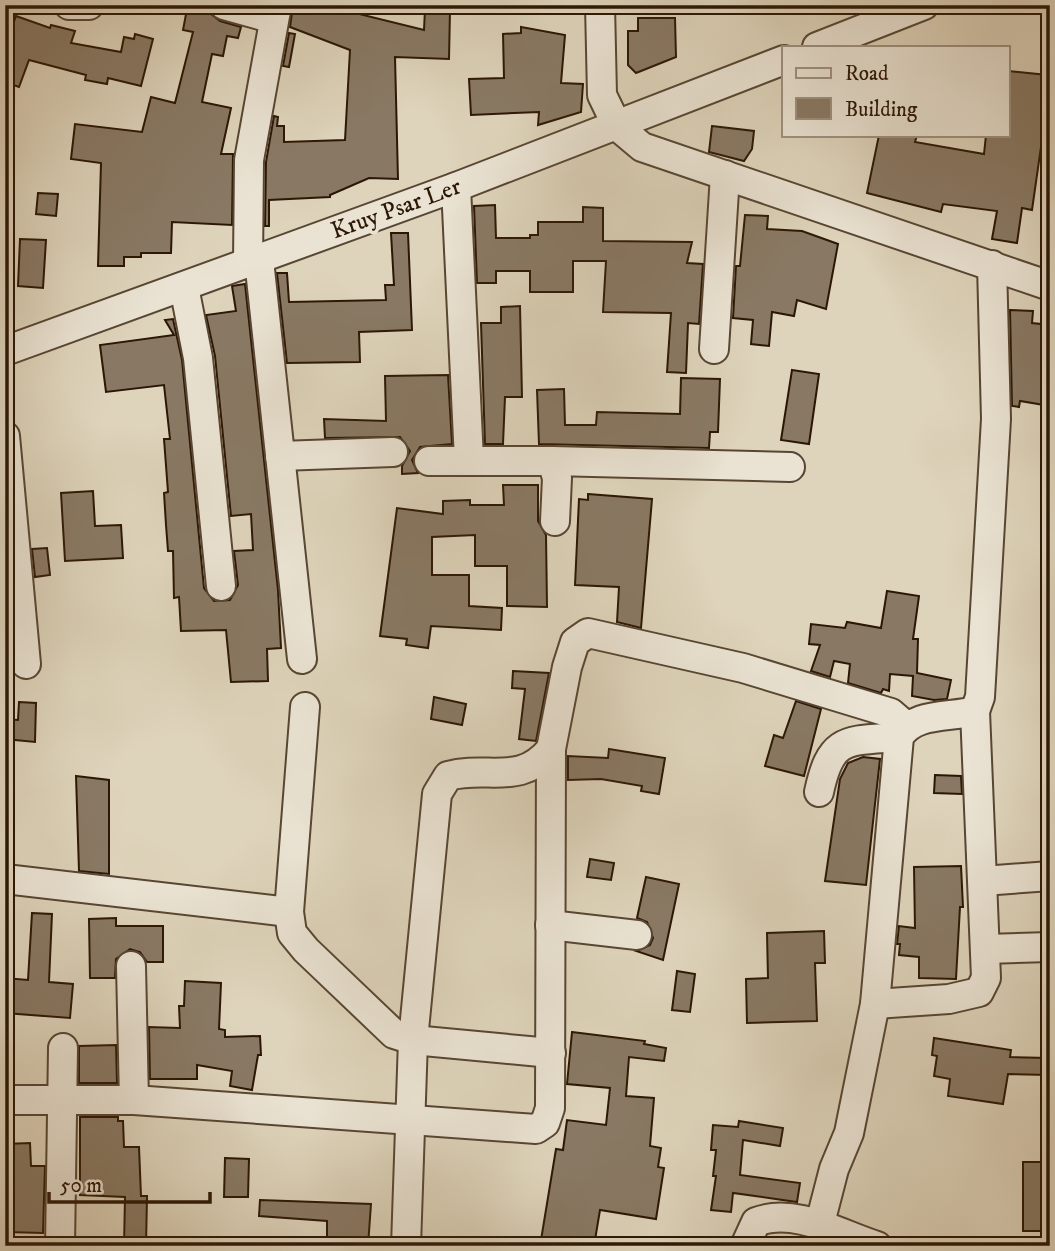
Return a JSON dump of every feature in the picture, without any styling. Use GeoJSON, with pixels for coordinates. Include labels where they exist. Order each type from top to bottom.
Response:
{"type":"FeatureCollection","features":[{"type":"Feature","properties":{"kind":"street"},"geometry":{"type":"LineString","coordinates":[[69,5],[89,5]]}},
{"type":"Feature","properties":{"kind":"street"},"geometry":{"type":"LineString","coordinates":[[224,5],[275,12],[249,160],[253,262],[280,456],[302,659]]}},
{"type":"Feature","properties":{"kind":"street"},"geometry":{"type":"LineString","coordinates":[[600,5],[602,95],[617,126],[642,147],[1050,286]]}},
{"type":"Feature","properties":{"kind":"street"},"geometry":{"type":"LineString","coordinates":[[818,46],[859,18],[924,5]]}},
{"type":"Feature","properties":{"kind":"street","name":"Kruy Psar Ler"},"geometry":{"type":"LineString","coordinates":[[5,351],[456,187],[782,61]]}},
{"type":"Feature","properties":{"kind":"street"},"geometry":{"type":"LineString","coordinates":[[714,349],[725,175]]}},
{"type":"Feature","properties":{"kind":"street"},"geometry":{"type":"LineString","coordinates":[[456,187],[469,460]]}},
{"type":"Feature","properties":{"kind":"street"},"geometry":{"type":"LineString","coordinates":[[874,1004],[949,999],[979,992],[986,978],[975,711],[980,697],[996,419],[992,265]]}},
{"type":"Feature","properties":{"kind":"street"},"geometry":{"type":"LineString","coordinates":[[184,287],[198,358],[221,586]]}},
{"type":"Feature","properties":{"kind":"street"},"geometry":{"type":"LineString","coordinates":[[5,436],[26,664]]}},
{"type":"Feature","properties":{"kind":"street"},"geometry":{"type":"LineString","coordinates":[[280,456],[393,452]]}},
{"type":"Feature","properties":{"kind":"street"},"geometry":{"type":"LineString","coordinates":[[429,461],[790,467]]}},
{"type":"Feature","properties":{"kind":"street"},"geometry":{"type":"LineString","coordinates":[[552,461],[557,478],[555,521]]}},
{"type":"Feature","properties":{"kind":"street"},"geometry":{"type":"LineString","coordinates":[[5,1100],[134,1100],[408,1122],[536,1129],[545,1123],[550,1108],[551,1053],[551,749],[566,667],[575,642],[587,633],[743,668],[891,713],[903,732],[874,1004],[849,1133],[834,1168],[820,1227]]}},
{"type":"Feature","properties":{"kind":"street"},"geometry":{"type":"LineString","coordinates":[[305,707],[289,912],[292,933],[306,950],[394,1034],[413,1040],[551,1053]]}},
{"type":"Feature","properties":{"kind":"street"},"geometry":{"type":"LineString","coordinates":[[819,792],[825,763],[832,751],[853,742],[903,732],[916,721],[975,711]]}},
{"type":"Feature","properties":{"kind":"street"},"geometry":{"type":"LineString","coordinates":[[406,1246],[408,1122],[413,1040],[437,794],[448,776],[466,771],[521,772],[539,764],[551,749]]}},
{"type":"Feature","properties":{"kind":"street"},"geometry":{"type":"LineString","coordinates":[[983,881],[1050,876]]}},
{"type":"Feature","properties":{"kind":"street"},"geometry":{"type":"LineString","coordinates":[[5,879],[289,912]]}},
{"type":"Feature","properties":{"kind":"street"},"geometry":{"type":"LineString","coordinates":[[550,925],[637,935]]}},
{"type":"Feature","properties":{"kind":"street"},"geometry":{"type":"LineString","coordinates":[[986,949],[1050,947]]}},
{"type":"Feature","properties":{"kind":"street"},"geometry":{"type":"LineString","coordinates":[[131,967],[134,1100]]}},
{"type":"Feature","properties":{"kind":"street"},"geometry":{"type":"LineString","coordinates":[[60,1246],[63,1048]]}},
{"type":"Feature","properties":{"kind":"street"},"geometry":{"type":"LineString","coordinates":[[745,1246],[756,1222],[774,1215],[795,1217],[877,1246]]}},
{"type":"Feature","properties":{"kind":"building"},"geometry":{"type":"Polygon","coordinates":[[[293,5],[347,5],[347,11],[424,30],[425,9],[450,10],[449,59],[395,57],[398,179],[369,178],[330,197],[269,200],[269,226],[265,226],[266,162],[274,116],[278,117],[277,126],[284,126],[284,142],[345,140],[350,50],[290,27],[293,5]]]}},
{"type":"Feature","properties":{"kind":"building"},"geometry":{"type":"Polygon","coordinates":[[[187,9],[211,14],[220,21],[241,27],[238,38],[227,36],[223,56],[212,54],[202,102],[231,108],[221,154],[233,154],[232,225],[172,222],[171,253],[141,253],[141,257],[124,257],[124,266],[98,266],[101,163],[71,159],[75,124],[142,132],[151,97],[175,103],[193,32],[183,30],[187,9]]]}},
{"type":"Feature","properties":{"kind":"building"},"geometry":{"type":"Polygon","coordinates":[[[16,16],[50,28],[51,25],[75,31],[71,43],[121,52],[124,37],[134,39],[135,34],[153,39],[141,86],[108,78],[107,84],[85,80],[86,75],[29,60],[19,87],[5,82],[5,47],[16,16]]]}},
{"type":"Feature","properties":{"kind":"building"},"geometry":{"type":"Polygon","coordinates":[[[638,18],[675,18],[676,57],[636,73],[628,65],[628,31],[638,31],[638,18]]]}},
{"type":"Feature","properties":{"kind":"building"},"geometry":{"type":"Polygon","coordinates":[[[521,27],[565,35],[561,83],[583,84],[581,112],[538,125],[539,112],[471,115],[469,79],[504,78],[503,34],[521,33],[521,27]]]}},
{"type":"Feature","properties":{"kind":"building"},"geometry":{"type":"Polygon","coordinates":[[[289,33],[295,34],[289,67],[283,66],[289,33]]]}},
{"type":"Feature","properties":{"kind":"building"},"geometry":{"type":"Polygon","coordinates":[[[1010,71],[1047,75],[1032,210],[1022,208],[1017,243],[992,239],[997,211],[943,204],[941,212],[867,193],[879,136],[917,136],[915,142],[984,154],[986,136],[1010,136],[1010,71]]]}},
{"type":"Feature","properties":{"kind":"building"},"geometry":{"type":"Polygon","coordinates":[[[712,126],[754,131],[752,149],[744,161],[709,152],[712,126]]]}},
{"type":"Feature","properties":{"kind":"building"},"geometry":{"type":"Polygon","coordinates":[[[38,193],[58,194],[56,216],[36,214],[38,193]]]}},
{"type":"Feature","properties":{"kind":"building"},"geometry":{"type":"Polygon","coordinates":[[[495,205],[496,238],[530,238],[530,235],[538,235],[538,222],[583,222],[583,207],[603,208],[603,241],[692,242],[687,263],[703,264],[699,324],[688,323],[686,373],[667,372],[671,313],[603,312],[606,261],[573,261],[573,292],[530,292],[530,271],[496,271],[496,283],[477,283],[474,206],[495,205]]]}},
{"type":"Feature","properties":{"kind":"building"},"geometry":{"type":"Polygon","coordinates":[[[745,215],[768,216],[767,229],[802,231],[838,244],[826,309],[797,300],[794,316],[772,312],[769,346],[751,344],[753,320],[733,318],[736,266],[740,266],[745,215]]]}},
{"type":"Feature","properties":{"kind":"building"},"geometry":{"type":"Polygon","coordinates":[[[391,233],[408,233],[412,330],[359,332],[360,362],[287,363],[277,273],[287,273],[289,302],[386,300],[385,285],[394,285],[391,233]]]}},
{"type":"Feature","properties":{"kind":"building"},"geometry":{"type":"Polygon","coordinates":[[[20,239],[46,240],[43,288],[18,286],[20,239]]]}},
{"type":"Feature","properties":{"kind":"building"},"geometry":{"type":"Polygon","coordinates":[[[245,284],[278,590],[281,648],[267,649],[268,681],[231,682],[226,630],[181,631],[179,597],[174,598],[173,551],[168,551],[166,525],[164,493],[168,492],[164,439],[170,439],[164,385],[106,392],[100,345],[174,335],[165,320],[173,319],[182,360],[204,588],[214,601],[230,600],[238,585],[234,551],[253,550],[251,514],[231,516],[215,356],[206,315],[236,311],[232,286],[245,284]]]}},
{"type":"Feature","properties":{"kind":"building"},"geometry":{"type":"Polygon","coordinates":[[[520,306],[522,397],[505,397],[503,444],[485,444],[481,323],[501,323],[501,307],[520,306]]]}},
{"type":"Feature","properties":{"kind":"building"},"geometry":{"type":"Polygon","coordinates":[[[1010,310],[1033,311],[1032,323],[1050,325],[1050,406],[1020,401],[1019,407],[1012,406],[1010,310]]]}},
{"type":"Feature","properties":{"kind":"building"},"geometry":{"type":"Polygon","coordinates":[[[792,370],[819,374],[809,444],[781,440],[792,370]]]}},
{"type":"Feature","properties":{"kind":"building"},"geometry":{"type":"Polygon","coordinates":[[[448,375],[452,444],[420,447],[412,460],[418,473],[402,474],[402,466],[410,451],[400,437],[325,438],[324,419],[386,421],[385,376],[448,375]]]}},
{"type":"Feature","properties":{"kind":"building"},"geometry":{"type":"Polygon","coordinates":[[[681,378],[720,379],[718,432],[710,432],[709,448],[539,444],[537,390],[564,389],[565,425],[596,425],[597,412],[680,414],[681,378]]]}},
{"type":"Feature","properties":{"kind":"building"},"geometry":{"type":"Polygon","coordinates":[[[503,485],[538,485],[538,521],[546,535],[547,607],[507,606],[507,566],[475,566],[475,535],[432,537],[432,575],[469,575],[469,606],[502,608],[501,630],[431,626],[428,648],[406,645],[407,639],[380,636],[397,508],[443,514],[443,501],[470,500],[470,505],[504,505],[503,485]]]}},
{"type":"Feature","properties":{"kind":"building"},"geometry":{"type":"Polygon","coordinates":[[[93,491],[95,526],[121,525],[123,558],[65,561],[61,493],[93,491]]]}},
{"type":"Feature","properties":{"kind":"building"},"geometry":{"type":"Polygon","coordinates":[[[588,494],[652,499],[641,628],[617,622],[619,587],[575,585],[579,499],[588,500],[588,494]]]}},
{"type":"Feature","properties":{"kind":"building"},"geometry":{"type":"Polygon","coordinates":[[[47,548],[50,575],[35,577],[32,549],[47,548]]]}},
{"type":"Feature","properties":{"kind":"building"},"geometry":{"type":"Polygon","coordinates":[[[887,591],[919,596],[913,639],[918,639],[917,673],[951,680],[947,699],[934,700],[912,696],[913,676],[890,674],[889,691],[883,689],[881,693],[848,683],[850,664],[834,661],[830,677],[811,671],[820,645],[809,644],[811,624],[845,628],[847,622],[881,628],[887,591]]]}},
{"type":"Feature","properties":{"kind":"building"},"geometry":{"type":"Polygon","coordinates":[[[513,671],[549,673],[536,741],[519,739],[525,689],[512,688],[513,671]]]}},
{"type":"Feature","properties":{"kind":"building"},"geometry":{"type":"Polygon","coordinates":[[[434,697],[466,704],[462,725],[431,719],[434,697]]]}},
{"type":"Feature","properties":{"kind":"building"},"geometry":{"type":"Polygon","coordinates":[[[796,701],[821,709],[804,776],[765,766],[774,735],[783,738],[796,701]]]}},
{"type":"Feature","properties":{"kind":"building"},"geometry":{"type":"Polygon","coordinates":[[[19,702],[36,703],[35,742],[5,739],[5,719],[18,720],[19,702]]]}},
{"type":"Feature","properties":{"kind":"building"},"geometry":{"type":"Polygon","coordinates":[[[609,749],[665,758],[659,794],[641,791],[642,786],[601,779],[568,780],[568,756],[608,758],[609,749]]]}},
{"type":"Feature","properties":{"kind":"building"},"geometry":{"type":"Polygon","coordinates":[[[863,757],[880,759],[866,885],[825,881],[840,779],[848,763],[863,757]]]}},
{"type":"Feature","properties":{"kind":"building"},"geometry":{"type":"Polygon","coordinates":[[[935,775],[961,776],[962,794],[934,793],[935,775]]]}},
{"type":"Feature","properties":{"kind":"building"},"geometry":{"type":"Polygon","coordinates":[[[76,776],[109,780],[109,874],[79,871],[76,776]]]}},
{"type":"Feature","properties":{"kind":"building"},"geometry":{"type":"Polygon","coordinates":[[[590,859],[614,863],[611,880],[587,877],[590,859]]]}},
{"type":"Feature","properties":{"kind":"building"},"geometry":{"type":"Polygon","coordinates":[[[961,866],[963,907],[960,907],[956,979],[919,978],[919,957],[899,955],[900,944],[897,944],[899,926],[915,928],[914,867],[961,866]]]}},
{"type":"Feature","properties":{"kind":"building"},"geometry":{"type":"Polygon","coordinates":[[[646,877],[679,884],[663,960],[636,951],[650,945],[653,938],[647,922],[637,918],[646,877]]]}},
{"type":"Feature","properties":{"kind":"building"},"geometry":{"type":"Polygon","coordinates":[[[32,913],[52,914],[49,982],[73,984],[70,1018],[5,1013],[5,978],[28,980],[32,913]]]}},
{"type":"Feature","properties":{"kind":"building"},"geometry":{"type":"Polygon","coordinates":[[[116,918],[116,926],[163,926],[163,962],[147,962],[140,952],[130,949],[116,959],[115,978],[90,978],[89,919],[116,918]]]}},
{"type":"Feature","properties":{"kind":"building"},"geometry":{"type":"Polygon","coordinates":[[[824,931],[825,963],[815,963],[817,1021],[747,1023],[746,979],[768,978],[767,933],[824,931]]]}},
{"type":"Feature","properties":{"kind":"building"},"geometry":{"type":"Polygon","coordinates":[[[677,971],[695,974],[690,1012],[672,1010],[677,971]]]}},
{"type":"Feature","properties":{"kind":"building"},"geometry":{"type":"Polygon","coordinates":[[[185,981],[221,983],[219,1029],[225,1030],[225,1037],[260,1036],[261,1055],[258,1055],[252,1090],[230,1086],[232,1071],[197,1065],[197,1079],[150,1079],[149,1027],[180,1028],[179,1006],[184,1006],[185,981]]]}},
{"type":"Feature","properties":{"kind":"building"},"geometry":{"type":"Polygon","coordinates":[[[572,1032],[645,1041],[644,1044],[666,1048],[664,1061],[629,1057],[626,1096],[654,1098],[650,1146],[661,1148],[658,1167],[664,1168],[656,1219],[600,1210],[594,1246],[540,1246],[556,1149],[563,1150],[567,1120],[606,1125],[610,1088],[567,1084],[572,1032]]]}},
{"type":"Feature","properties":{"kind":"building"},"geometry":{"type":"Polygon","coordinates":[[[934,1038],[1011,1050],[1010,1057],[1048,1058],[1048,1075],[1008,1074],[1003,1104],[948,1096],[950,1079],[934,1076],[937,1056],[932,1055],[934,1038]]]}},
{"type":"Feature","properties":{"kind":"building"},"geometry":{"type":"Polygon","coordinates":[[[116,1045],[117,1083],[79,1083],[79,1046],[116,1045]]]}},
{"type":"Feature","properties":{"kind":"building"},"geometry":{"type":"Polygon","coordinates":[[[80,1117],[118,1117],[118,1121],[123,1121],[124,1147],[139,1147],[141,1196],[147,1196],[146,1246],[124,1246],[125,1197],[80,1195],[80,1117]]]}},
{"type":"Feature","properties":{"kind":"building"},"geometry":{"type":"Polygon","coordinates":[[[739,1121],[783,1128],[780,1146],[743,1140],[740,1175],[800,1183],[797,1202],[733,1193],[731,1212],[711,1210],[716,1176],[713,1176],[716,1150],[711,1150],[713,1125],[738,1127],[739,1121]]]}},
{"type":"Feature","properties":{"kind":"building"},"geometry":{"type":"Polygon","coordinates":[[[30,1143],[31,1166],[45,1166],[43,1233],[5,1232],[5,1144],[30,1143]]]}},
{"type":"Feature","properties":{"kind":"building"},"geometry":{"type":"Polygon","coordinates":[[[225,1158],[249,1159],[248,1197],[224,1197],[225,1158]]]}},
{"type":"Feature","properties":{"kind":"building"},"geometry":{"type":"Polygon","coordinates":[[[1023,1162],[1048,1162],[1048,1231],[1023,1231],[1023,1162]]]}},
{"type":"Feature","properties":{"kind":"building"},"geometry":{"type":"Polygon","coordinates":[[[260,1200],[371,1204],[368,1246],[327,1246],[327,1221],[259,1216],[260,1200]]]}}]}
